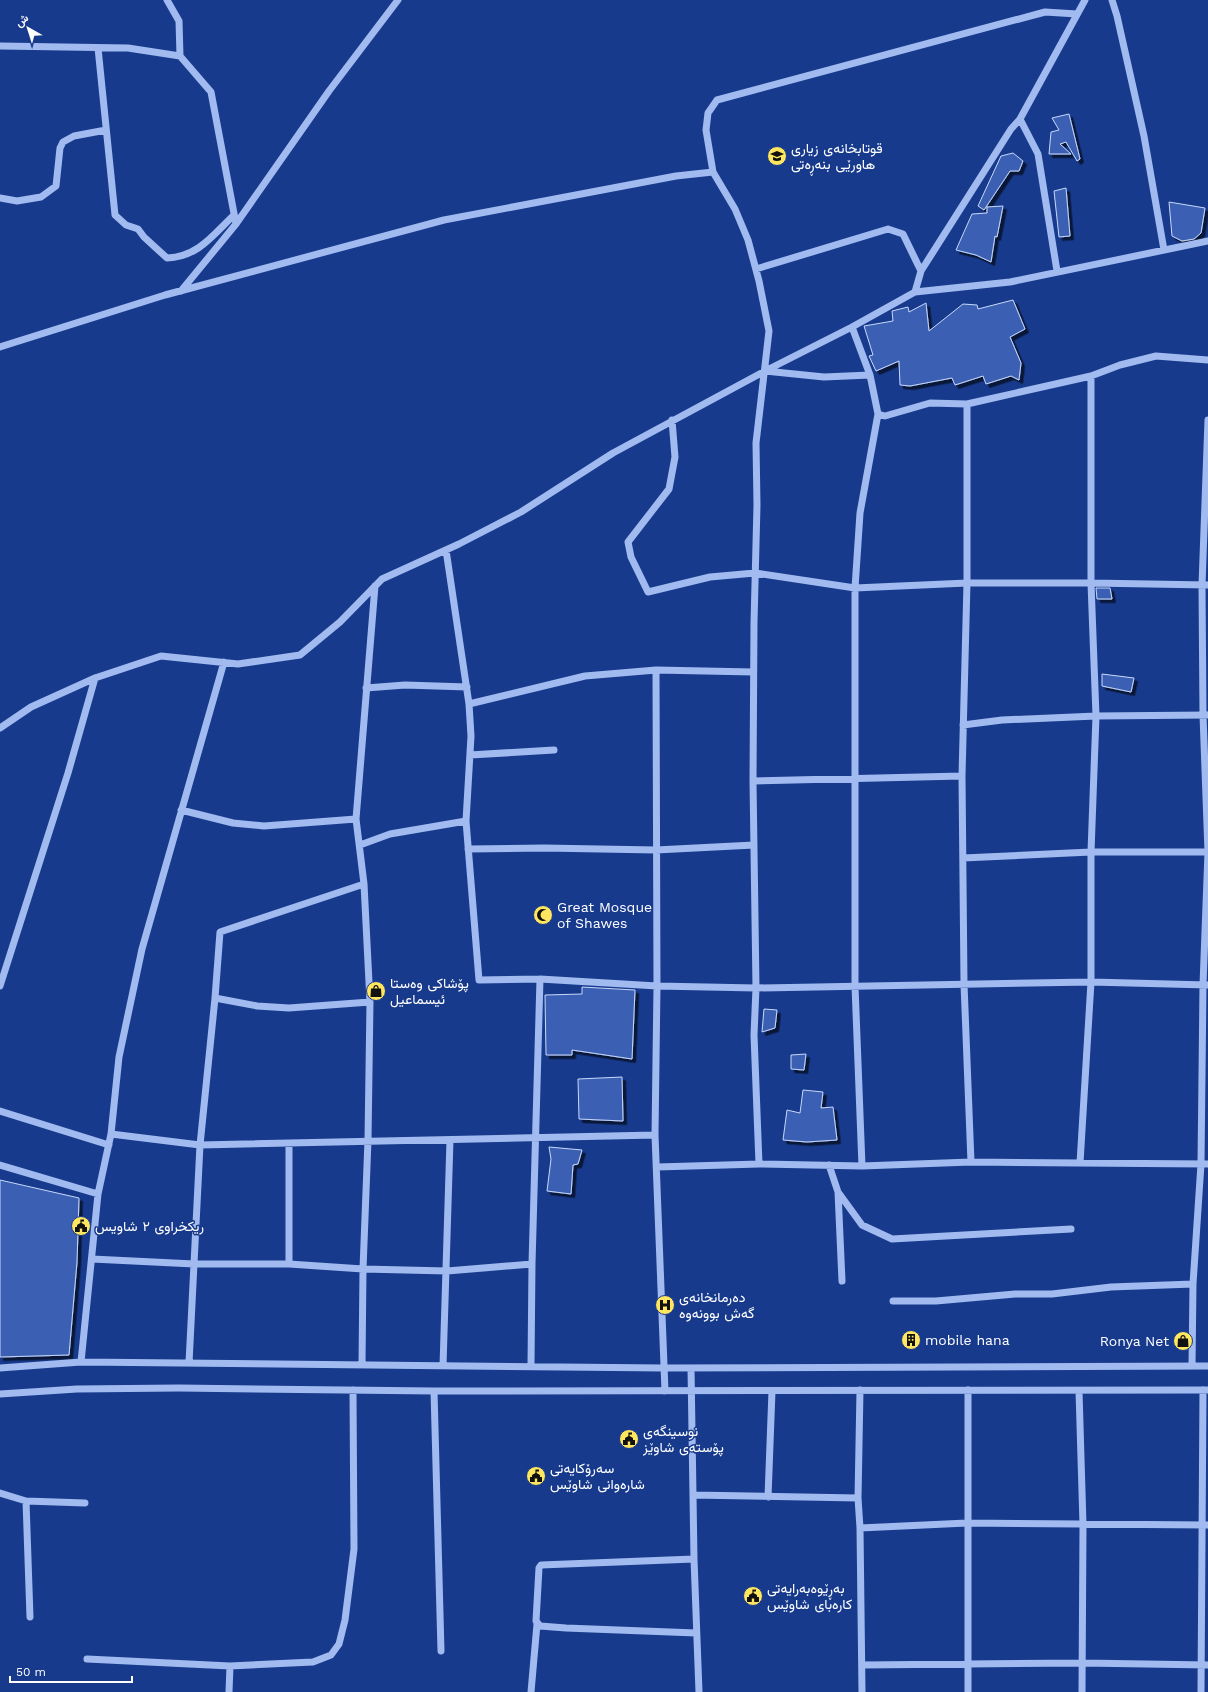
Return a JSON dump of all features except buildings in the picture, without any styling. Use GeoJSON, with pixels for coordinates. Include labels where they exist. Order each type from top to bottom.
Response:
{"type":"FeatureCollection","features":[{"type":"Feature","properties":{"kind":"street"},"geometry":{"type":"LineString","coordinates":[[168,0],[179,21],[180,56],[211,92],[236,224]]}},
{"type":"Feature","properties":{"kind":"street"},"geometry":{"type":"LineString","coordinates":[[180,291],[236,224],[329,91],[398,0]]}},
{"type":"Feature","properties":{"kind":"street"},"geometry":{"type":"LineString","coordinates":[[915,292],[921,272],[1011,129],[1020,119],[1085,0]]}},
{"type":"Feature","properties":{"kind":"street"},"geometry":{"type":"LineString","coordinates":[[1112,0],[1118,16],[1144,136],[1164,250]]}},
{"type":"Feature","properties":{"kind":"street"},"geometry":{"type":"LineString","coordinates":[[759,1164],[754,1035],[756,988],[754,672],[756,443],[769,331],[756,269],[748,240],[735,209],[713,172],[706,130],[708,113],[717,100],[1045,12],[1077,14]]}},
{"type":"Feature","properties":{"kind":"street"},"geometry":{"type":"LineString","coordinates":[[0,46],[128,48],[180,56]]}},
{"type":"Feature","properties":{"kind":"street"},"geometry":{"type":"LineString","coordinates":[[98,48],[115,215],[126,225],[138,229],[144,237],[167,258],[182,256],[196,251],[234,215]]}},
{"type":"Feature","properties":{"kind":"street"},"geometry":{"type":"LineString","coordinates":[[1020,119],[1038,154],[1057,271]]}},
{"type":"Feature","properties":{"kind":"street"},"geometry":{"type":"LineString","coordinates":[[0,198],[17,200],[41,197],[56,186],[60,148],[63,142],[74,136],[106,130]]}},
{"type":"Feature","properties":{"kind":"street"},"geometry":{"type":"LineString","coordinates":[[0,347],[180,291],[444,220],[676,176],[713,172]]}},
{"type":"Feature","properties":{"kind":"street"},"geometry":{"type":"LineString","coordinates":[[756,269],[888,229],[903,234],[921,272]]}},
{"type":"Feature","properties":{"kind":"street"},"geometry":{"type":"LineString","coordinates":[[0,728],[30,707],[96,678],[161,656],[238,664],[300,655],[340,622],[382,579],[446,550],[521,512],[613,453],[672,420],[852,327],[915,292],[1010,282],[1057,271],[1208,241]]}},
{"type":"Feature","properties":{"kind":"street"},"geometry":{"type":"LineString","coordinates":[[852,327],[870,375],[878,414],[860,513],[855,588],[855,986],[862,1166]]}},
{"type":"Feature","properties":{"kind":"street"},"geometry":{"type":"LineString","coordinates":[[878,414],[885,416],[930,403],[967,404],[1091,376],[1120,365],[1156,356],[1208,360]]}},
{"type":"Feature","properties":{"kind":"street"},"geometry":{"type":"LineString","coordinates":[[765,371],[824,377],[870,375]]}},
{"type":"Feature","properties":{"kind":"street"},"geometry":{"type":"LineString","coordinates":[[1080,1163],[1091,982],[1091,852],[1096,716],[1091,583],[1091,376]]}},
{"type":"Feature","properties":{"kind":"street"},"geometry":{"type":"LineString","coordinates":[[967,404],[967,583],[962,776],[964,984],[971,1162]]}},
{"type":"Feature","properties":{"kind":"street"},"geometry":{"type":"LineString","coordinates":[[672,420],[675,457],[669,489],[628,542],[631,557],[648,592],[710,577],[755,573],[855,588],[967,583],[1205,585]]}},
{"type":"Feature","properties":{"kind":"street"},"geometry":{"type":"LineString","coordinates":[[1192,1366],[1194,1284],[1205,1164],[1205,985],[1208,852],[1205,715],[1205,585],[1208,420]]}},
{"type":"Feature","properties":{"kind":"street"},"geometry":{"type":"LineString","coordinates":[[446,550],[469,704],[471,736],[466,821],[468,849],[472,872],[479,980],[540,979],[657,986],[756,988],[1091,982],[1205,985]]}},
{"type":"Feature","properties":{"kind":"street"},"geometry":{"type":"LineString","coordinates":[[362,1365],[370,1002],[364,884],[356,819],[375,586]]}},
{"type":"Feature","properties":{"kind":"street"},"geometry":{"type":"LineString","coordinates":[[81,1362],[98,1194],[111,1134],[119,1057],[140,956],[224,662]]}},
{"type":"Feature","properties":{"kind":"street"},"geometry":{"type":"LineString","coordinates":[[469,704],[584,676],[656,670],[754,672]]}},
{"type":"Feature","properties":{"kind":"street"},"geometry":{"type":"LineString","coordinates":[[656,670],[657,986],[655,1134],[665,1391]]}},
{"type":"Feature","properties":{"kind":"street"},"geometry":{"type":"LineString","coordinates":[[0,986],[68,774],[96,678]]}},
{"type":"Feature","properties":{"kind":"street"},"geometry":{"type":"LineString","coordinates":[[366,688],[405,685],[467,687]]}},
{"type":"Feature","properties":{"kind":"street"},"geometry":{"type":"LineString","coordinates":[[963,725],[1002,720],[1096,716],[1205,715]]}},
{"type":"Feature","properties":{"kind":"street"},"geometry":{"type":"LineString","coordinates":[[470,755],[554,750]]}},
{"type":"Feature","properties":{"kind":"street"},"geometry":{"type":"LineString","coordinates":[[754,781],[962,776]]}},
{"type":"Feature","properties":{"kind":"street"},"geometry":{"type":"LineString","coordinates":[[181,810],[233,823],[264,826],[356,819]]}},
{"type":"Feature","properties":{"kind":"street"},"geometry":{"type":"LineString","coordinates":[[360,845],[390,834],[466,821]]}},
{"type":"Feature","properties":{"kind":"street"},"geometry":{"type":"LineString","coordinates":[[468,849],[544,848],[656,850],[754,845]]}},
{"type":"Feature","properties":{"kind":"street"},"geometry":{"type":"LineString","coordinates":[[963,858],[1091,852],[1208,852]]}},
{"type":"Feature","properties":{"kind":"street"},"geometry":{"type":"LineString","coordinates":[[189,1362],[200,1145],[220,932],[364,884]]}},
{"type":"Feature","properties":{"kind":"street"},"geometry":{"type":"LineString","coordinates":[[531,1366],[532,1264],[540,979]]}},
{"type":"Feature","properties":{"kind":"street"},"geometry":{"type":"LineString","coordinates":[[215,998],[257,1006],[289,1008],[370,1002]]}},
{"type":"Feature","properties":{"kind":"street"},"geometry":{"type":"LineString","coordinates":[[0,1111],[108,1145]]}},
{"type":"Feature","properties":{"kind":"street"},"geometry":{"type":"LineString","coordinates":[[111,1134],[200,1145],[655,1134]]}},
{"type":"Feature","properties":{"kind":"street"},"geometry":{"type":"LineString","coordinates":[[443,1366],[450,1140]]}},
{"type":"Feature","properties":{"kind":"street"},"geometry":{"type":"LineString","coordinates":[[289,1142],[289,1264]]}},
{"type":"Feature","properties":{"kind":"street"},"geometry":{"type":"LineString","coordinates":[[657,1167],[759,1164],[862,1166],[971,1162],[1205,1164]]}},
{"type":"Feature","properties":{"kind":"street"},"geometry":{"type":"LineString","coordinates":[[0,1165],[98,1194]]}},
{"type":"Feature","properties":{"kind":"street"},"geometry":{"type":"LineString","coordinates":[[829,1165],[838,1192],[842,1281]]}},
{"type":"Feature","properties":{"kind":"street"},"geometry":{"type":"LineString","coordinates":[[838,1192],[862,1225],[892,1239],[1071,1229]]}},
{"type":"Feature","properties":{"kind":"street"},"geometry":{"type":"LineString","coordinates":[[92,1259],[194,1264],[289,1264],[363,1270],[447,1271],[532,1264]]}},
{"type":"Feature","properties":{"kind":"street"},"geometry":{"type":"LineString","coordinates":[[893,1301],[936,1301],[1015,1294],[1052,1294],[1111,1287],[1194,1284]]}},
{"type":"Feature","properties":{"kind":"street"},"geometry":{"type":"LineString","coordinates":[[0,1368],[81,1362],[664,1368],[1208,1366]]}},
{"type":"Feature","properties":{"kind":"street"},"geometry":{"type":"LineString","coordinates":[[691,1368],[694,1560],[699,1692]]}},
{"type":"Feature","properties":{"kind":"street"},"geometry":{"type":"LineString","coordinates":[[0,1394],[128,1388],[434,1391],[1205,1390],[1205,1665],[1201,1692]]}},
{"type":"Feature","properties":{"kind":"street"},"geometry":{"type":"LineString","coordinates":[[87,1659],[230,1666],[313,1662],[331,1655],[340,1644],[345,1620],[354,1549],[353,1390]]}},
{"type":"Feature","properties":{"kind":"street"},"geometry":{"type":"LineString","coordinates":[[860,1390],[858,1498],[863,1665],[862,1692]]}},
{"type":"Feature","properties":{"kind":"street"},"geometry":{"type":"LineString","coordinates":[[968,1390],[968,1692]]}},
{"type":"Feature","properties":{"kind":"street"},"geometry":{"type":"LineString","coordinates":[[434,1391],[441,1651]]}},
{"type":"Feature","properties":{"kind":"street"},"geometry":{"type":"LineString","coordinates":[[768,1497],[772,1391]]}},
{"type":"Feature","properties":{"kind":"street"},"geometry":{"type":"LineString","coordinates":[[1079,1391],[1083,1525],[1082,1692]]}},
{"type":"Feature","properties":{"kind":"street"},"geometry":{"type":"LineString","coordinates":[[0,1493],[26,1501],[85,1503]]}},
{"type":"Feature","properties":{"kind":"street"},"geometry":{"type":"LineString","coordinates":[[693,1495],[858,1498]]}},
{"type":"Feature","properties":{"kind":"street"},"geometry":{"type":"LineString","coordinates":[[26,1501],[30,1617]]}},
{"type":"Feature","properties":{"kind":"street"},"geometry":{"type":"LineString","coordinates":[[860,1528],[967,1523],[1205,1525]]}},
{"type":"Feature","properties":{"kind":"street"},"geometry":{"type":"LineString","coordinates":[[531,1692],[537,1624],[539,1568],[541,1565],[694,1560]]}},
{"type":"Feature","properties":{"kind":"street"},"geometry":{"type":"LineString","coordinates":[[537,1624],[540,1626],[566,1628],[696,1633]]}},
{"type":"Feature","properties":{"kind":"street"},"geometry":{"type":"LineString","coordinates":[[863,1665],[1083,1663],[1205,1665]]}},
{"type":"Feature","properties":{"kind":"street"},"geometry":{"type":"LineString","coordinates":[[229,1692],[230,1666]]}},
{"type":"Feature","properties":{"kind":"place","name":"قوتابخانەی زیاری هاورێی بنەڕەتی"},"geometry":{"type":"Point","coordinates":[777,156]}},
{"type":"Feature","properties":{"kind":"place","name":"Great Mosque of Shawes"},"geometry":{"type":"Point","coordinates":[543,915]}},
{"type":"Feature","properties":{"kind":"place","name":"پۆشاکی وەستا ئیسماعیل"},"geometry":{"type":"Point","coordinates":[376,991]}},
{"type":"Feature","properties":{"kind":"place","name":"ريكخراوى ۲ شاويس"},"geometry":{"type":"Point","coordinates":[81,1226]}},
{"type":"Feature","properties":{"kind":"place","name":"دەرمانخانەی گەش بوونەوە"},"geometry":{"type":"Point","coordinates":[665,1305]}},
{"type":"Feature","properties":{"kind":"place","name":"mobile hana"},"geometry":{"type":"Point","coordinates":[911,1340]}},
{"type":"Feature","properties":{"kind":"place","name":"Ronya Net"},"geometry":{"type":"Point","coordinates":[1183,1341]}},
{"type":"Feature","properties":{"kind":"place","name":"نوسینگەی پۆستەی شاوێز"},"geometry":{"type":"Point","coordinates":[629,1439]}},
{"type":"Feature","properties":{"kind":"place","name":"سەرۆکایەتی شارەوانی شاوێس"},"geometry":{"type":"Point","coordinates":[536,1476]}},
{"type":"Feature","properties":{"kind":"place","name":"بەڕێوەبەرایەتی کارەبای شاوێس"},"geometry":{"type":"Point","coordinates":[753,1596]}}]}
